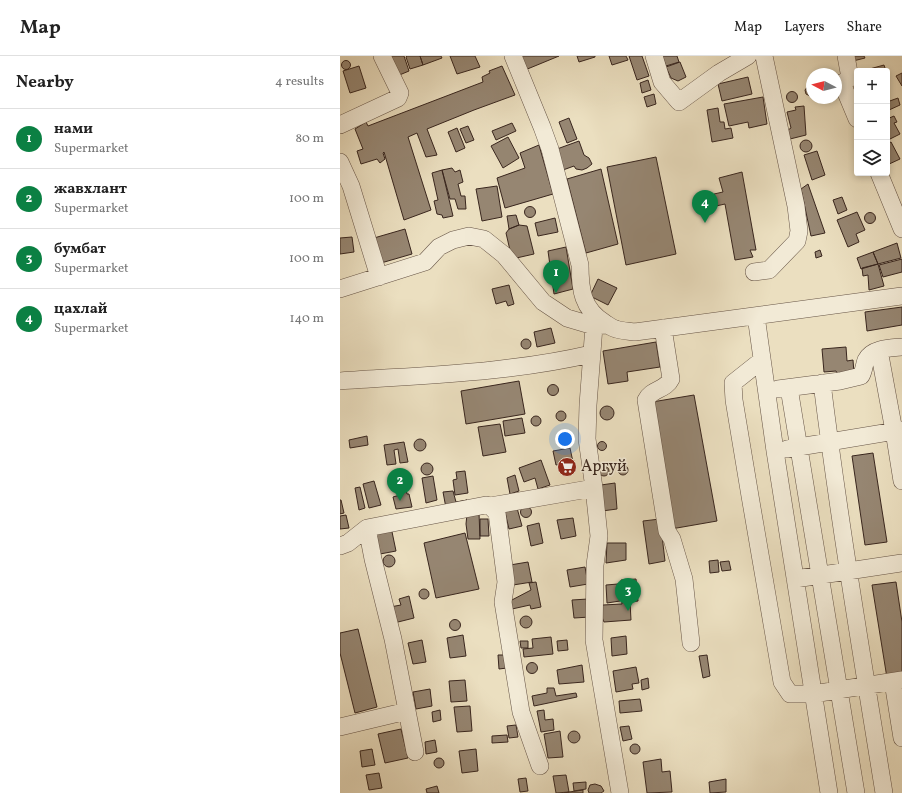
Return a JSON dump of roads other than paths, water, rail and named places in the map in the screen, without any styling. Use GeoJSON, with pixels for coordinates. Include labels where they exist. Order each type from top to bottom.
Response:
{"type":"FeatureCollection","features":[{"type":"Feature","properties":{"kind":"street"},"geometry":{"type":"LineString","coordinates":[[340,124],[398,98],[400,93],[382,56]]}},
{"type":"Feature","properties":{"kind":"street"},"geometry":{"type":"LineString","coordinates":[[514,56],[550,149],[580,265],[580,281],[587,307],[601,325]]}},
{"type":"Feature","properties":{"kind":"street"},"geometry":{"type":"LineString","coordinates":[[654,56],[662,82],[679,102],[719,73],[748,56]]}},
{"type":"Feature","properties":{"kind":"street"},"geometry":{"type":"LineString","coordinates":[[754,272],[769,270],[797,241],[798,231],[796,206],[764,56]]}},
{"type":"Feature","properties":{"kind":"street"},"geometry":{"type":"LineString","coordinates":[[846,56],[850,78],[842,83],[854,112]]}},
{"type":"Feature","properties":{"kind":"street"},"geometry":{"type":"LineString","coordinates":[[340,162],[351,186],[379,277]]}},
{"type":"Feature","properties":{"kind":"street"},"geometry":{"type":"LineString","coordinates":[[880,176],[902,229]]}},
{"type":"Feature","properties":{"kind":"street"},"geometry":{"type":"LineString","coordinates":[[340,289],[425,262],[439,247],[453,240],[469,236],[484,239],[504,255],[543,302],[567,318],[634,332],[902,296]]}},
{"type":"Feature","properties":{"kind":"street"},"geometry":{"type":"LineString","coordinates":[[756,316],[775,451],[828,793]]}},
{"type":"Feature","properties":{"kind":"street"},"geometry":{"type":"LineString","coordinates":[[601,325],[591,354],[587,439],[599,536],[595,565],[594,640],[620,793]]}},
{"type":"Feature","properties":{"kind":"street"},"geometry":{"type":"LineString","coordinates":[[663,328],[671,379],[665,386],[650,393],[646,400],[666,531],[672,539],[684,579],[691,643]]}},
{"type":"Feature","properties":{"kind":"street"},"geometry":{"type":"LineString","coordinates":[[766,391],[845,380],[861,376],[866,359],[869,355],[879,350],[902,347]]}},
{"type":"Feature","properties":{"kind":"street"},"geometry":{"type":"LineString","coordinates":[[879,350],[898,431],[902,481]]}},
{"type":"Feature","properties":{"kind":"street"},"geometry":{"type":"LineString","coordinates":[[340,381],[498,369],[566,360],[591,354]]}},
{"type":"Feature","properties":{"kind":"street"},"geometry":{"type":"LineString","coordinates":[[762,360],[733,383],[734,400],[782,682],[790,694],[813,694],[897,681],[902,738]]}},
{"type":"Feature","properties":{"kind":"street"},"geometry":{"type":"LineString","coordinates":[[822,383],[848,571],[884,793]]}},
{"type":"Feature","properties":{"kind":"street"},"geometry":{"type":"LineString","coordinates":[[789,388],[856,793]]}},
{"type":"Feature","properties":{"kind":"street"},"geometry":{"type":"LineString","coordinates":[[775,451],[898,431]]}},
{"type":"Feature","properties":{"kind":"street"},"geometry":{"type":"LineString","coordinates":[[340,546],[348,544],[368,528],[594,488]]}},
{"type":"Feature","properties":{"kind":"street"},"geometry":{"type":"LineString","coordinates":[[490,506],[497,513],[506,582],[502,602],[521,712],[540,766]]}},
{"type":"Feature","properties":{"kind":"street"},"geometry":{"type":"LineString","coordinates":[[368,528],[373,559],[393,639],[415,752]]}},
{"type":"Feature","properties":{"kind":"street"},"geometry":{"type":"LineString","coordinates":[[796,579],[902,563]]}},
{"type":"Feature","properties":{"kind":"street"},"geometry":{"type":"LineString","coordinates":[[340,728],[407,712]]}},
{"type":"Feature","properties":{"kind":"place","name":"цахлай"},"geometry":{"type":"Point","coordinates":[705,223]}},
{"type":"Feature","properties":{"kind":"place","name":"нами"},"geometry":{"type":"Point","coordinates":[556,293]}},
{"type":"Feature","properties":{"kind":"place","name":"Аргуй"},"geometry":{"type":"Point","coordinates":[567,467]}},
{"type":"Feature","properties":{"kind":"place","name":"жавхлант"},"geometry":{"type":"Point","coordinates":[400,501]}},
{"type":"Feature","properties":{"kind":"place","name":"бумбат"},"geometry":{"type":"Point","coordinates":[628,611]}}]}
